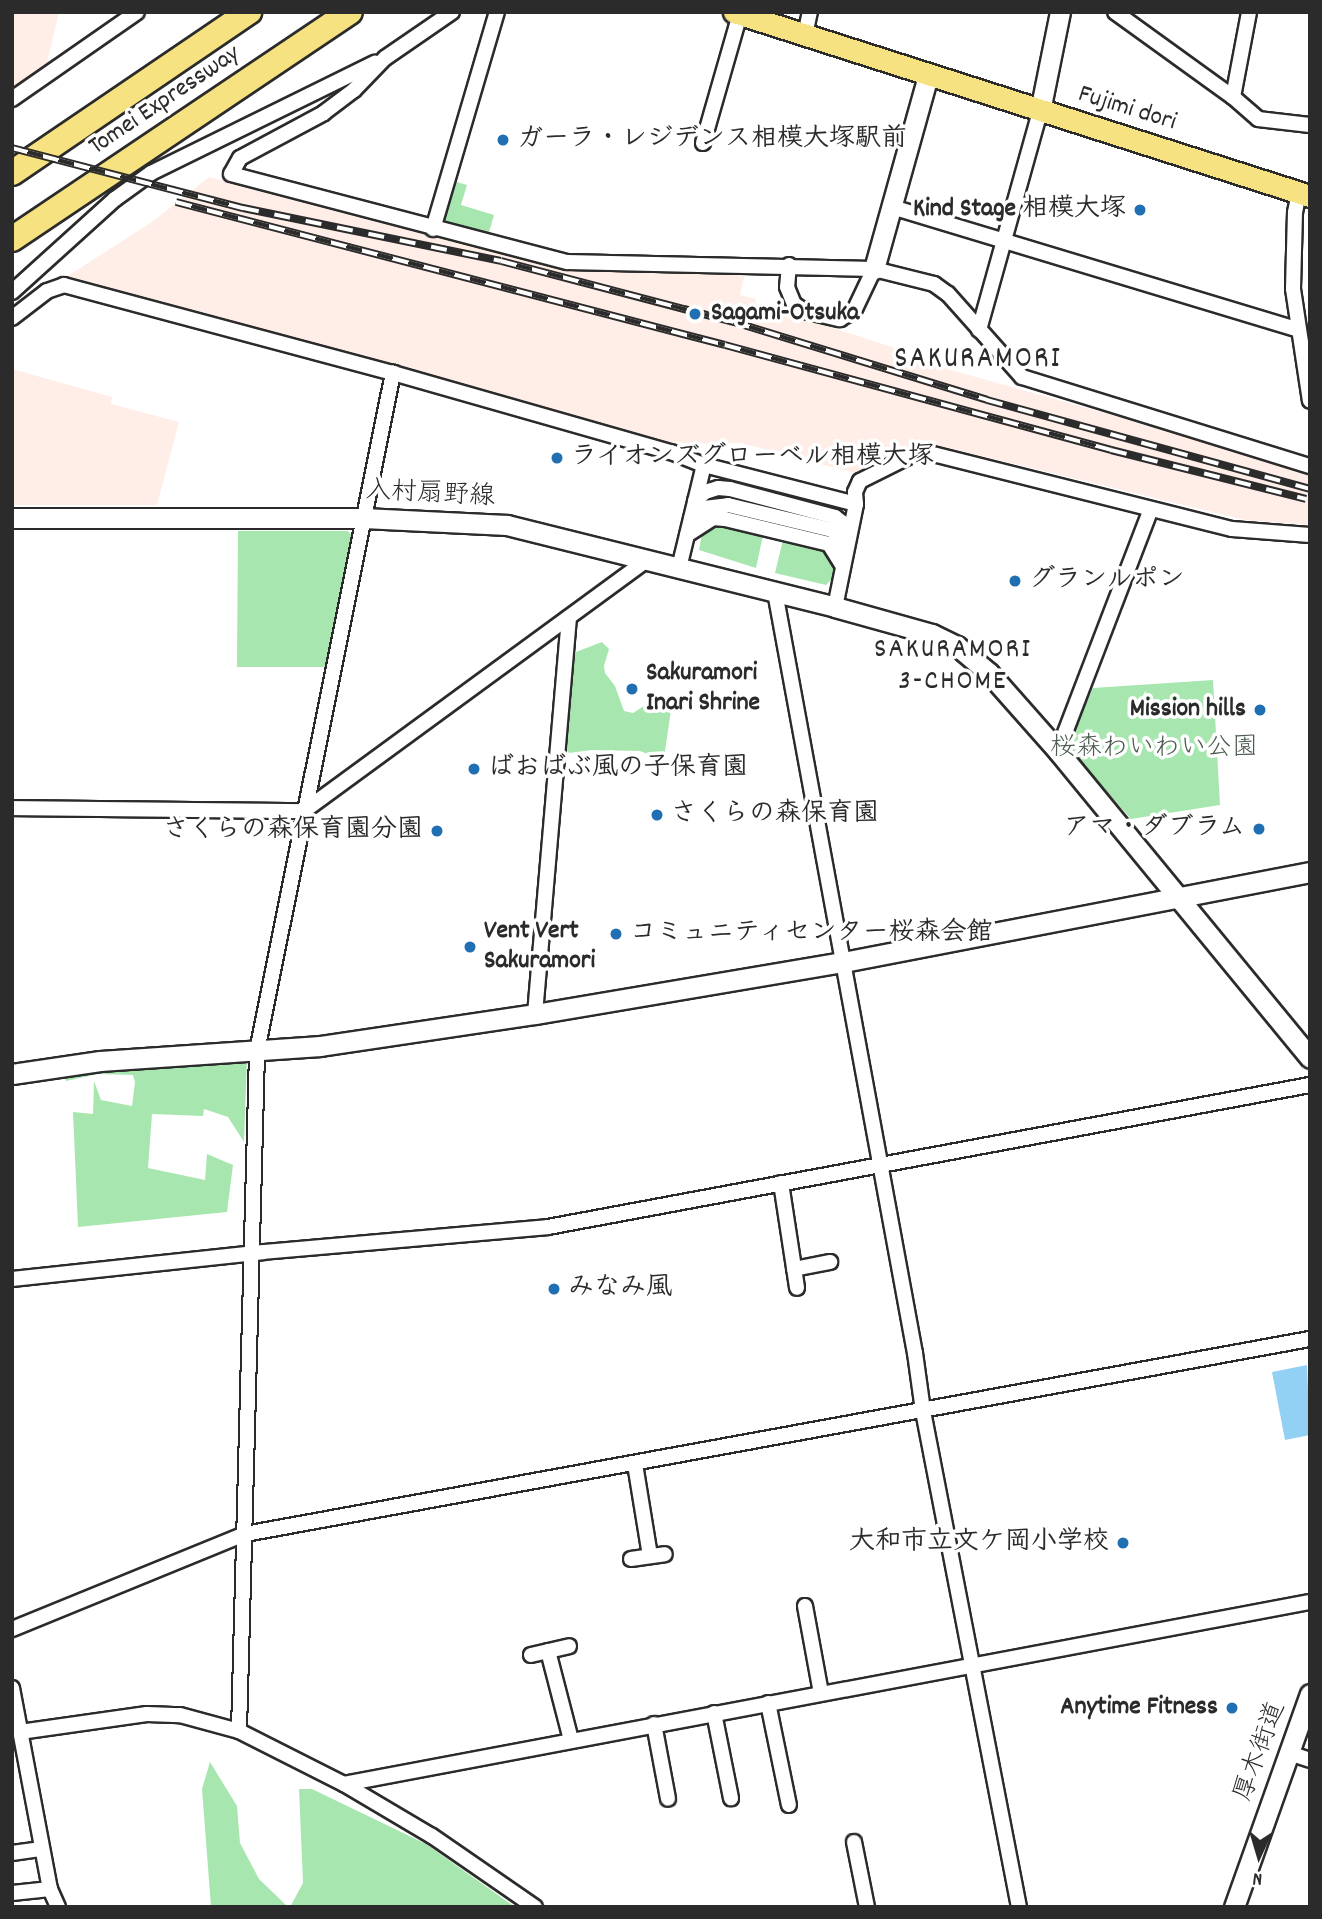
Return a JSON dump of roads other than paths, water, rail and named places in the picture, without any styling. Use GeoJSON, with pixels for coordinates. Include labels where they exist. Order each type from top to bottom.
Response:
{"type":"FeatureCollection","features":[{"type":"Feature","properties":{"kind":"highway","name":"Tomei Expressway"},"geometry":{"type":"LineString","coordinates":[[12,173],[249,12]]}},
{"type":"Feature","properties":{"kind":"highway","name":"Tomei Expressway"},"geometry":{"type":"LineString","coordinates":[[12,239],[350,12]]}},
{"type":"Feature","properties":{"kind":"main road","name":"Fujimi dori"},"geometry":{"type":"LineString","coordinates":[[737,13],[1304,194]]}},
{"type":"Feature","properties":{"kind":"street"},"geometry":{"type":"LineString","coordinates":[[12,99],[136,12]]}},
{"type":"Feature","properties":{"kind":"street"},"geometry":{"type":"LineString","coordinates":[[12,292],[116,199],[150,173],[385,58],[452,12]]}},
{"type":"Feature","properties":{"kind":"street"},"geometry":{"type":"LineString","coordinates":[[433,229],[497,12]]}},
{"type":"Feature","properties":{"kind":"street"},"geometry":{"type":"LineString","coordinates":[[805,35],[810,12]]}},
{"type":"Feature","properties":{"kind":"street"},"geometry":{"type":"LineString","coordinates":[[979,330],[1040,111],[1060,12]]}},
{"type":"Feature","properties":{"kind":"street"},"geometry":{"type":"LineString","coordinates":[[1115,12],[1233,97],[1258,120],[1310,125]]}},
{"type":"Feature","properties":{"kind":"street"},"geometry":{"type":"LineString","coordinates":[[1233,97],[1249,12]]}},
{"type":"Feature","properties":{"kind":"street"},"geometry":{"type":"LineString","coordinates":[[702,143],[737,13]]}},
{"type":"Feature","properties":{"kind":"street"},"geometry":{"type":"LineString","coordinates":[[385,58],[354,90],[324,113],[240,158],[231,174],[567,262],[874,269],[934,284],[948,293],[1022,377],[1310,466]]}},
{"type":"Feature","properties":{"kind":"street"},"geometry":{"type":"LineString","coordinates":[[789,265],[787,287],[794,304],[804,311],[840,319],[854,311],[874,269],[928,75]]}},
{"type":"Feature","properties":{"kind":"street"},"geometry":{"type":"LineString","coordinates":[[1304,194],[1295,212],[1293,289],[1296,330],[1310,401]]}},
{"type":"Feature","properties":{"kind":"street"},"geometry":{"type":"LineString","coordinates":[[892,207],[1296,330]]}},
{"type":"Feature","properties":{"kind":"street"},"geometry":{"type":"LineString","coordinates":[[12,318],[47,291],[64,285],[393,373],[671,452],[704,465],[856,504]]}},
{"type":"Feature","properties":{"kind":"street"},"geometry":{"type":"LineString","coordinates":[[239,1731],[257,1051],[393,373]]}},
{"type":"Feature","properties":{"kind":"street"},"geometry":{"type":"LineString","coordinates":[[835,607],[856,504],[855,492],[860,481],[910,456],[929,453],[1232,529],[1310,535]]}},
{"type":"Feature","properties":{"kind":"street"},"geometry":{"type":"LineString","coordinates":[[679,568],[704,465]]}},
{"type":"Feature","properties":{"kind":"street"},"geometry":{"type":"LineString","coordinates":[[695,501],[718,488],[730,489],[835,517],[843,523],[848,543]]}},
{"type":"Feature","properties":{"kind":"street"},"geometry":{"type":"LineString","coordinates":[[691,519],[704,508],[728,505],[832,530],[848,543]]}},
{"type":"Feature","properties":{"kind":"street"},"geometry":{"type":"LineString","coordinates":[[1058,751],[1152,509]]}},
{"type":"Feature","properties":{"kind":"street","name":"入村扇野線"},"geometry":{"type":"LineString","coordinates":[[12,518],[363,518],[507,525],[932,634],[957,646],[989,673],[1058,751],[1310,1058]]}},
{"type":"Feature","properties":{"kind":"street"},"geometry":{"type":"LineString","coordinates":[[687,535],[701,523],[713,518],[725,519],[829,544],[843,566]]}},
{"type":"Feature","properties":{"kind":"street"},"geometry":{"type":"LineString","coordinates":[[12,808],[304,811],[646,561]]}},
{"type":"Feature","properties":{"kind":"street"},"geometry":{"type":"LineString","coordinates":[[775,592],[923,1411],[974,1663],[1019,1907]]}},
{"type":"Feature","properties":{"kind":"street"},"geometry":{"type":"LineString","coordinates":[[535,1014],[569,617]]}},
{"type":"Feature","properties":{"kind":"street"},"geometry":{"type":"LineString","coordinates":[[12,1074],[100,1061],[320,1046],[535,1014],[843,962],[1310,872]]}},
{"type":"Feature","properties":{"kind":"street"},"geometry":{"type":"LineString","coordinates":[[12,1279],[251,1253],[548,1227],[1310,1086]]}},
{"type":"Feature","properties":{"kind":"street"},"geometry":{"type":"LineString","coordinates":[[781,1183],[797,1288]]}},
{"type":"Feature","properties":{"kind":"street"},"geometry":{"type":"LineString","coordinates":[[794,1269],[830,1262]]}},
{"type":"Feature","properties":{"kind":"street"},"geometry":{"type":"LineString","coordinates":[[12,1629],[245,1534],[1310,1339]]}},
{"type":"Feature","properties":{"kind":"street"},"geometry":{"type":"LineString","coordinates":[[635,1464],[650,1556]]}},
{"type":"Feature","properties":{"kind":"street"},"geometry":{"type":"LineString","coordinates":[[631,1559],[665,1554]]}},
{"type":"Feature","properties":{"kind":"street"},"geometry":{"type":"LineString","coordinates":[[344,1784],[974,1663],[1310,1602]]}},
{"type":"Feature","properties":{"kind":"street"},"geometry":{"type":"LineString","coordinates":[[805,1606],[821,1693]]}},
{"type":"Feature","properties":{"kind":"street"},"geometry":{"type":"LineString","coordinates":[[531,1655],[569,1646]]}},
{"type":"Feature","properties":{"kind":"street"},"geometry":{"type":"LineString","coordinates":[[548,1651],[571,1740]]}},
{"type":"Feature","properties":{"kind":"street"},"geometry":{"type":"LineString","coordinates":[[12,1688],[50,1889],[58,1907]]}},
{"type":"Feature","properties":{"kind":"street","name":"厚木街道"},"geometry":{"type":"LineString","coordinates":[[1234,1907],[1310,1694]]}},
{"type":"Feature","properties":{"kind":"street"},"geometry":{"type":"LineString","coordinates":[[768,1703],[789,1805]]}},
{"type":"Feature","properties":{"kind":"street"},"geometry":{"type":"LineString","coordinates":[[714,1713],[731,1798]]}},
{"type":"Feature","properties":{"kind":"street"},"geometry":{"type":"LineString","coordinates":[[20,1732],[147,1714],[180,1715],[239,1731],[344,1784],[432,1836],[535,1907]]}},
{"type":"Feature","properties":{"kind":"street"},"geometry":{"type":"LineString","coordinates":[[654,1724],[668,1800]]}},
{"type":"Feature","properties":{"kind":"street"},"geometry":{"type":"LineString","coordinates":[[1289,1754],[1310,1760]]}},
{"type":"Feature","properties":{"kind":"street"},"geometry":{"type":"LineString","coordinates":[[854,1843],[867,1907]]}},
{"type":"Feature","properties":{"kind":"street"},"geometry":{"type":"LineString","coordinates":[[12,1853],[42,1849]]}},
{"type":"Feature","properties":{"kind":"street"},"geometry":{"type":"LineString","coordinates":[[12,1893],[50,1889]]}},
{"type":"Feature","properties":{"kind":"water"},"geometry":{"type":"Polygon","coordinates":[[[1307,1365],[1310,1435],[1285,1440],[1272,1372],[1307,1365]]]}},
{"type":"Feature","properties":{"kind":"railway"},"geometry":{"type":"LineString","coordinates":[[12,148],[243,208],[501,261],[734,322],[987,400],[1310,489]]}},
{"type":"Feature","properties":{"kind":"railway"},"geometry":{"type":"LineString","coordinates":[[176,202],[725,345],[1111,450],[1306,499]]}},
{"type":"Feature","properties":{"kind":"place","name":"ガーラ・レジデンス相模大塚駅前"},"geometry":{"type":"Point","coordinates":[503,140]}},
{"type":"Feature","properties":{"kind":"place","name":"Kind Stage 相模大塚"},"geometry":{"type":"Point","coordinates":[1140,210]}},
{"type":"Feature","properties":{"kind":"place","name":"Sagami-Otsuka"},"geometry":{"type":"Point","coordinates":[695,314]}},
{"type":"Feature","properties":{"kind":"place","name":"ライオンズグローベル相模大塚"},"geometry":{"type":"Point","coordinates":[557,458]}},
{"type":"Feature","properties":{"kind":"place","name":"グランルポン"},"geometry":{"type":"Point","coordinates":[1015,581]}},
{"type":"Feature","properties":{"kind":"place","name":"Sakuramori Inari Shrine"},"geometry":{"type":"Point","coordinates":[632,689]}},
{"type":"Feature","properties":{"kind":"place","name":"Mission hills"},"geometry":{"type":"Point","coordinates":[1260,710]}},
{"type":"Feature","properties":{"kind":"place","name":"ばおばぶ風の子保育園"},"geometry":{"type":"Point","coordinates":[474,769]}},
{"type":"Feature","properties":{"kind":"place","name":"さくらの森保育園"},"geometry":{"type":"Point","coordinates":[657,815]}},
{"type":"Feature","properties":{"kind":"place","name":"アマ・ダブラム"},"geometry":{"type":"Point","coordinates":[1259,829]}},
{"type":"Feature","properties":{"kind":"place","name":"さくらの森保育園分園"},"geometry":{"type":"Point","coordinates":[437,831]}},
{"type":"Feature","properties":{"kind":"place","name":"コミュニティセンター桜森会館"},"geometry":{"type":"Point","coordinates":[616,934]}},
{"type":"Feature","properties":{"kind":"place","name":"Vent Vert Sakuramori"},"geometry":{"type":"Point","coordinates":[470,947]}},
{"type":"Feature","properties":{"kind":"place","name":"みなみ風"},"geometry":{"type":"Point","coordinates":[554,1289]}},
{"type":"Feature","properties":{"kind":"place","name":"大和市立文ケ岡小学校"},"geometry":{"type":"Point","coordinates":[1123,1543]}},
{"type":"Feature","properties":{"kind":"place","name":"Anytime Fitness"},"geometry":{"type":"Point","coordinates":[1232,1708]}},
{"type":"Feature","properties":{"kind":"district","name":"SAKURAMORI"},"geometry":{"type":"Point","coordinates":[978,361]}},
{"type":"Feature","properties":{"kind":"district","name":"SAKURAMORI 3-CHOME"},"geometry":{"type":"Point","coordinates":[953,667]}},
{"type":"Feature","properties":{"kind":"park label","name":"桜森わいわい公園"},"geometry":{"type":"Point","coordinates":[1154,749]}}]}
